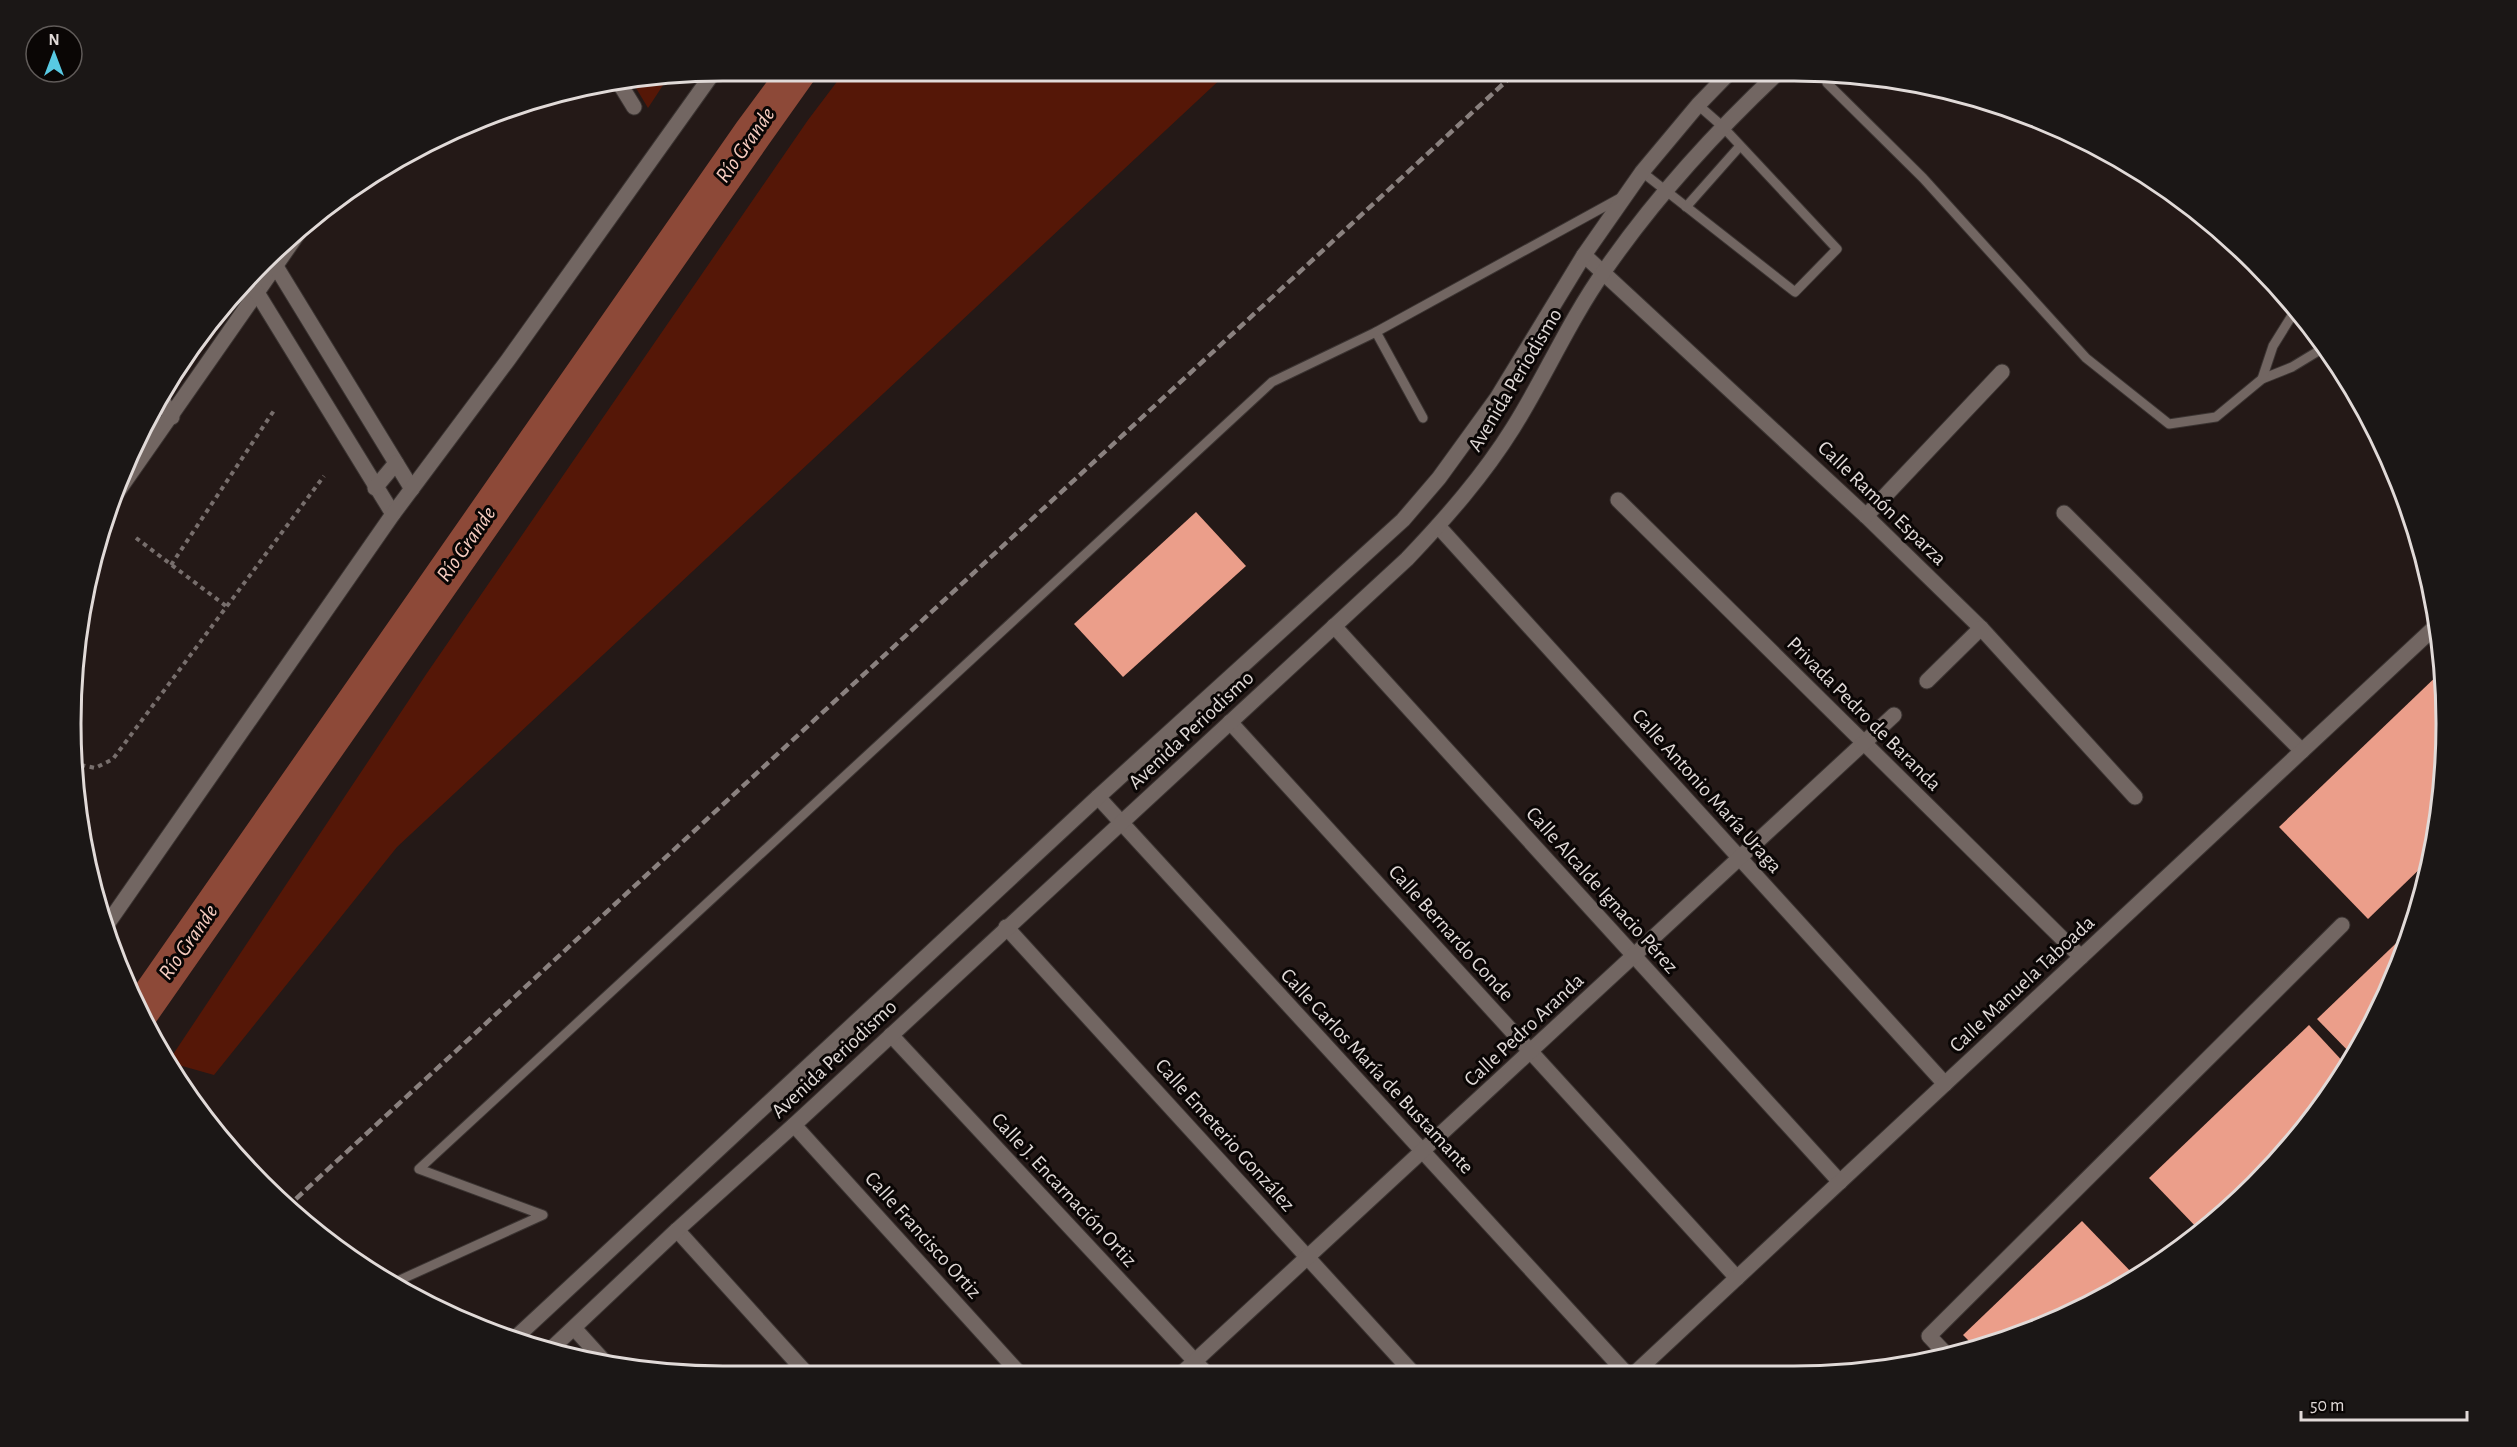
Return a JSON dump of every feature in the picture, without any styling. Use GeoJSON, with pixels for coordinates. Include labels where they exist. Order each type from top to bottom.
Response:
{"type":"FeatureCollection","features":[{"type":"Feature","properties":{"kind":"street"},"geometry":{"type":"LineString","coordinates":[[111,918],[393,514],[515,351],[707,81]]}},
{"type":"Feature","properties":{"kind":"street","name":"Avenida Periodismo"},"geometry":{"type":"LineString","coordinates":[[521,1333],[1098,797],[1403,520],[1439,478],[1497,399],[1584,255],[1642,172],[1721,81]]}},
{"type":"Feature","properties":{"kind":"street","name":"Avenida Periodismo"},"geometry":{"type":"LineString","coordinates":[[557,1344],[677,1230],[794,1125],[1407,559],[1489,465],[1514,427],[1604,271],[1722,126],[1770,81]]}},
{"type":"Feature","properties":{"kind":"street"},"geometry":{"type":"LineString","coordinates":[[623,89],[634,107]]}},
{"type":"Feature","properties":{"kind":"street","name":"Calle Ramón Esparza"},"geometry":{"type":"LineString","coordinates":[[1584,255],[1604,271],[1866,516],[1982,628],[2135,797]]}},
{"type":"Feature","properties":{"kind":"street"},"geometry":{"type":"LineString","coordinates":[[275,264],[412,489]]}},
{"type":"Feature","properties":{"kind":"street"},"geometry":{"type":"LineString","coordinates":[[133,470],[172,417],[268,270]]}},
{"type":"Feature","properties":{"kind":"street"},"geometry":{"type":"LineString","coordinates":[[252,287],[393,514]]}},
{"type":"Feature","properties":{"kind":"street"},"geometry":{"type":"LineString","coordinates":[[1866,516],[2002,372]]}},
{"type":"Feature","properties":{"kind":"street"},"geometry":{"type":"LineString","coordinates":[[165,405],[172,417]]}},
{"type":"Feature","properties":{"kind":"street"},"geometry":{"type":"LineString","coordinates":[[375,488],[396,463]]}},
{"type":"Feature","properties":{"kind":"street","name":"Privada Pedro de Baranda"},"geometry":{"type":"LineString","coordinates":[[1618,500],[2081,957]]}},
{"type":"Feature","properties":{"kind":"street"},"geometry":{"type":"LineString","coordinates":[[2064,513],[2302,751]]}},
{"type":"Feature","properties":{"kind":"street","name":"Calle Antonio María Uraga"},"geometry":{"type":"LineString","coordinates":[[1438,526],[1945,1084]]}},
{"type":"Feature","properties":{"kind":"street","name":"Calle Alcalde Ignacio Pérez"},"geometry":{"type":"LineString","coordinates":[[1334,626],[1840,1182]]}},
{"type":"Feature","properties":{"kind":"street"},"geometry":{"type":"LineString","coordinates":[[1927,681],[1982,628]]}},
{"type":"Feature","properties":{"kind":"street","name":"Calle Manuela Taboada"},"geometry":{"type":"LineString","coordinates":[[1642,1366],[2430,632]]}},
{"type":"Feature","properties":{"kind":"street","name":"Calle Pedro Aranda"},"geometry":{"type":"LineString","coordinates":[[1190,1366],[1894,716]]}},
{"type":"Feature","properties":{"kind":"street","name":"Calle Bernardo Conde"},"geometry":{"type":"LineString","coordinates":[[1230,722],[1737,1278]]}},
{"type":"Feature","properties":{"kind":"street","name":"Calle Carlos María de Bustamante"},"geometry":{"type":"LineString","coordinates":[[1098,797],[1619,1366]]}},
{"type":"Feature","properties":{"kind":"street"},"geometry":{"type":"LineString","coordinates":[[1941,1349],[1929,1336],[2342,925]]}},
{"type":"Feature","properties":{"kind":"street","name":"Calle Emeterio González"},"geometry":{"type":"LineString","coordinates":[[1006,927],[1408,1366]]}},
{"type":"Feature","properties":{"kind":"street","name":"Calle J. Encarnación Ortiz"},"geometry":{"type":"LineString","coordinates":[[891,1035],[1200,1366]]}},
{"type":"Feature","properties":{"kind":"street","name":"Calle Francisco Ortiz"},"geometry":{"type":"LineString","coordinates":[[794,1125],[1013,1366]]}},
{"type":"Feature","properties":{"kind":"street"},"geometry":{"type":"LineString","coordinates":[[677,1230],[800,1366]]}},
{"type":"Feature","properties":{"kind":"street"},"geometry":{"type":"LineString","coordinates":[[574,1328],[597,1354]]}},
{"type":"Feature","properties":{"kind":"lane"},"geometry":{"type":"LineString","coordinates":[[1827,83],[1923,178],[2086,358],[2169,424],[2216,417],[2262,379],[2292,367],[2317,352]]}},
{"type":"Feature","properties":{"kind":"lane"},"geometry":{"type":"LineString","coordinates":[[1642,172],[1794,292],[1837,249],[1722,126],[1698,105]]}},
{"type":"Feature","properties":{"kind":"lane"},"geometry":{"type":"LineString","coordinates":[[1686,207],[1740,146]]}},
{"type":"Feature","properties":{"kind":"lane"},"geometry":{"type":"LineString","coordinates":[[401,1279],[543,1215],[419,1169],[1272,382],[1376,332],[1626,195]]}},
{"type":"Feature","properties":{"kind":"lane"},"geometry":{"type":"LineString","coordinates":[[2262,379],[2273,346],[2291,317]]}},
{"type":"Feature","properties":{"kind":"lane"},"geometry":{"type":"LineString","coordinates":[[1376,332],[1423,418]]}},
{"type":"Feature","properties":{"kind":"path"},"geometry":{"type":"LineString","coordinates":[[171,564],[275,409]]}},
{"type":"Feature","properties":{"kind":"path"},"geometry":{"type":"LineString","coordinates":[[82,765],[95,768],[113,759],[324,476]]}},
{"type":"Feature","properties":{"kind":"path"},"geometry":{"type":"LineString","coordinates":[[136,538],[226,606]]}},
{"type":"Feature","properties":{"kind":"shaded area"},"geometry":{"type":"Polygon","coordinates":[[[837,81],[1218,81],[397,847],[214,1075],[180,1065],[173,1055],[427,673],[808,120],[837,81]]]}},
{"type":"Feature","properties":{"kind":"shaded area"},"geometry":{"type":"Polygon","coordinates":[[[664,84],[648,108],[635,87],[664,84]]]}},
{"type":"Feature","properties":{"kind":"water","name":"Río Grande"},"geometry":{"type":"Polygon","coordinates":[[[767,81],[814,81],[155,1023],[136,984],[767,81]]]}},
{"type":"Feature","properties":{"kind":"building"},"geometry":{"type":"Polygon","coordinates":[[[1196,512],[1246,566],[1123,677],[1074,624],[1196,512]]]}},
{"type":"Feature","properties":{"kind":"building"},"geometry":{"type":"Polygon","coordinates":[[[2435,678],[2435,766],[2431,807],[2419,870],[2368,919],[2279,827],[2435,678]]]}},
{"type":"Feature","properties":{"kind":"building"},"geometry":{"type":"Polygon","coordinates":[[[2397,942],[2370,1008],[2347,1050],[2317,1019],[2397,942]]]}},
{"type":"Feature","properties":{"kind":"building"},"geometry":{"type":"Polygon","coordinates":[[[2309,1025],[2341,1059],[2303,1115],[2277,1147],[2248,1178],[2194,1225],[2149,1178],[2309,1025]]]}},
{"type":"Feature","properties":{"kind":"building"},"geometry":{"type":"Polygon","coordinates":[[[2082,1221],[2130,1271],[2078,1300],[2039,1317],[1969,1341],[1963,1335],[2082,1221]]]}},
{"type":"Feature","properties":{"kind":"railway"},"geometry":{"type":"LineString","coordinates":[[294,1201],[1506,81]]}}]}
